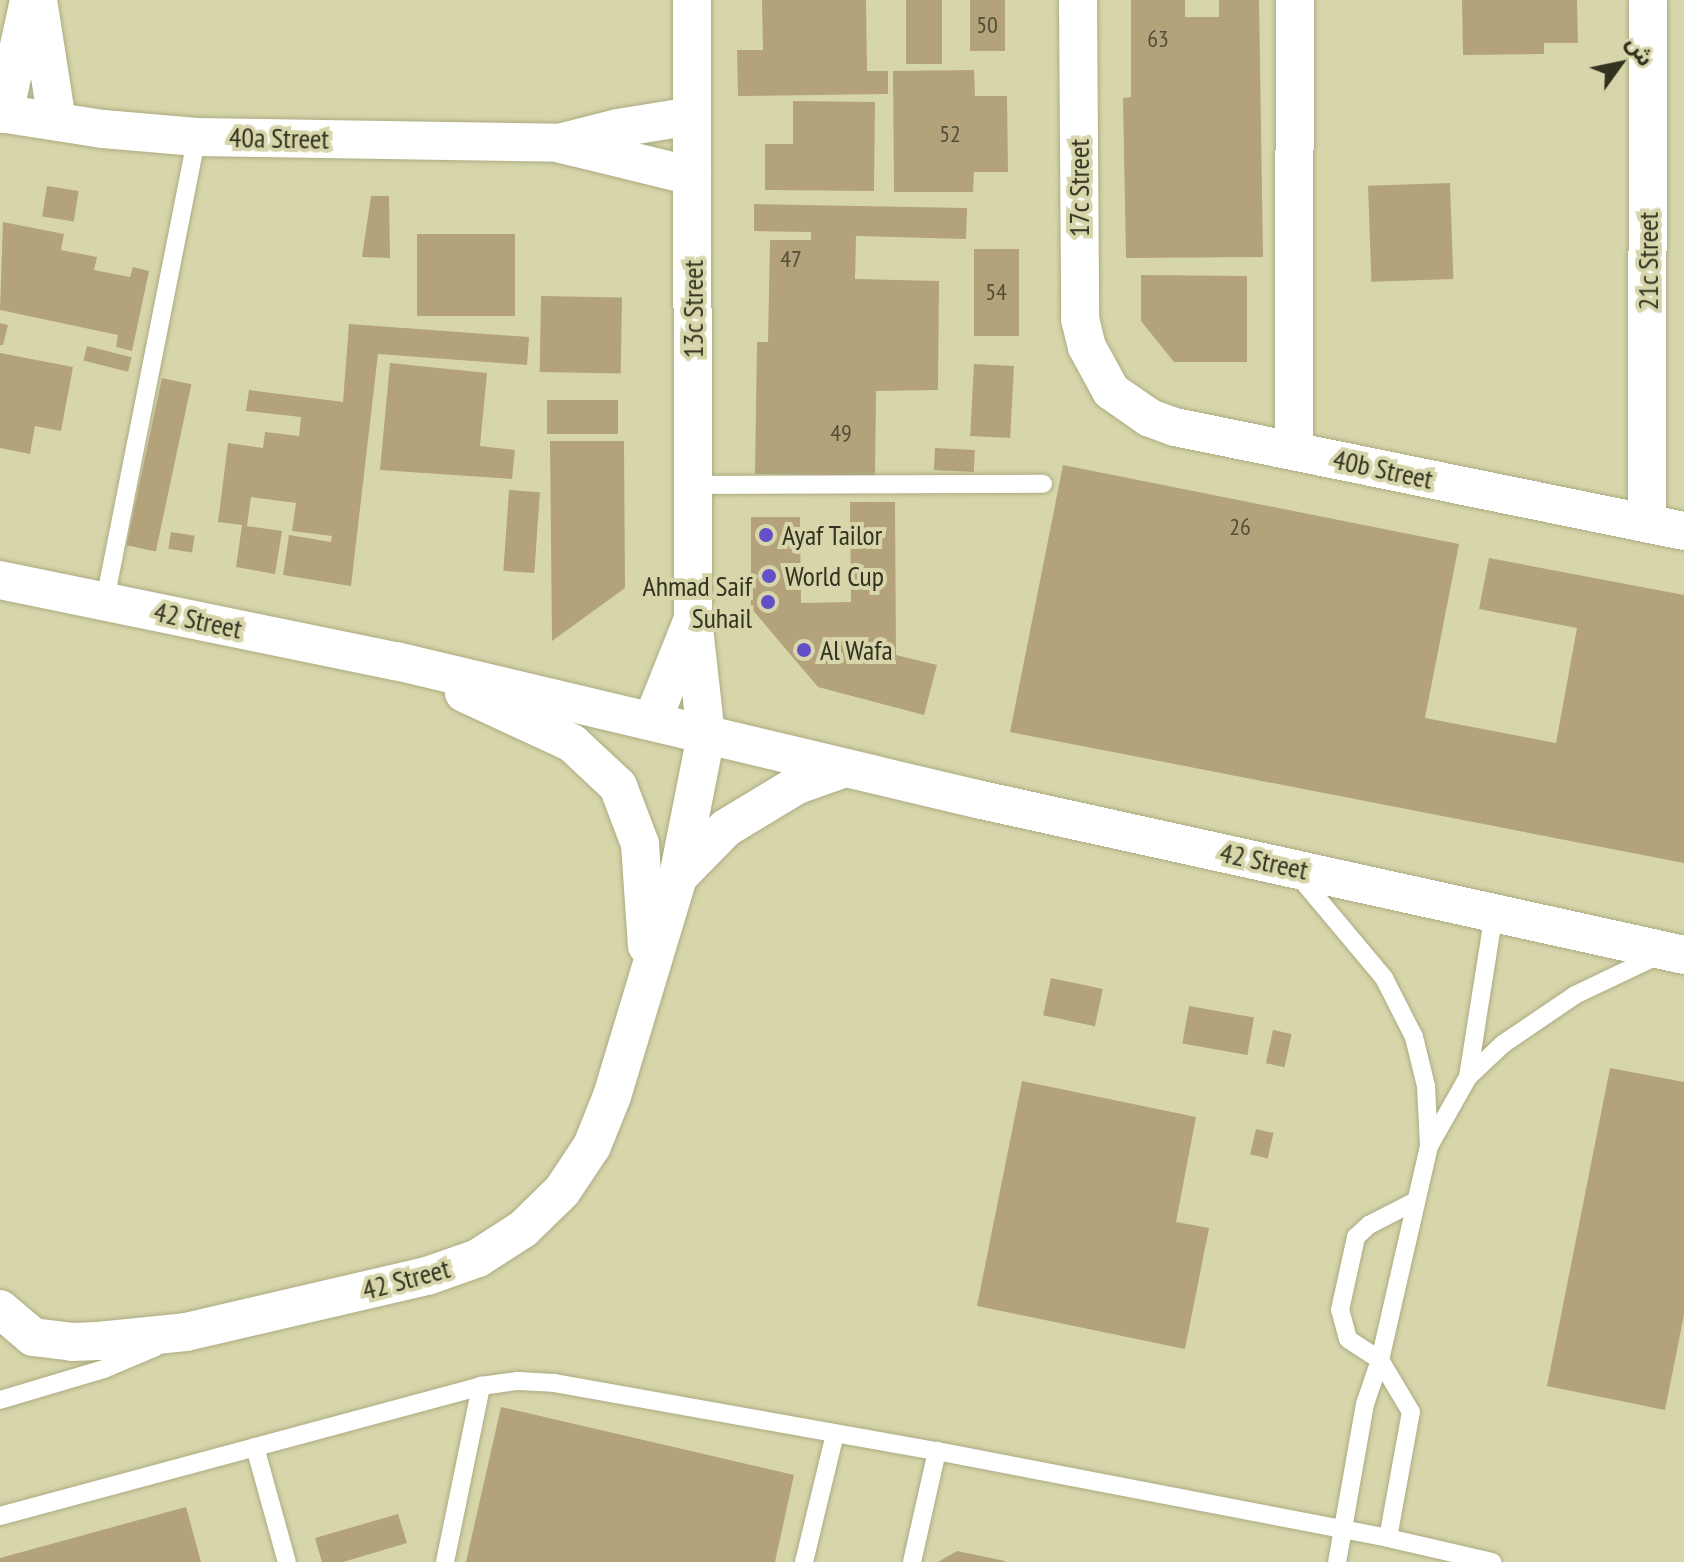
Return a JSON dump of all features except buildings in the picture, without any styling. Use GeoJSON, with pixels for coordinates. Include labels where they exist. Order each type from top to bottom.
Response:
{"type":"FeatureCollection","features":[{"type":"Feature","properties":{"kind":"street"},"geometry":{"type":"LineString","coordinates":[[2,114],[29,0]]}},
{"type":"Feature","properties":{"kind":"street"},"geometry":{"type":"LineString","coordinates":[[38,0],[57,122]]}},
{"type":"Feature","properties":{"kind":"street","name":"13c Street"},"geometry":{"type":"LineString","coordinates":[[692,0],[693,619],[706,735]]}},
{"type":"Feature","properties":{"kind":"street","name":"17c Street"},"geometry":{"type":"LineString","coordinates":[[1078,0],[1080,319],[1099,374]]}},
{"type":"Feature","properties":{"kind":"street"},"geometry":{"type":"LineString","coordinates":[[1294,451],[1295,0]]}},
{"type":"Feature","properties":{"kind":"street","name":"21c Street"},"geometry":{"type":"LineString","coordinates":[[1647,523],[1648,0]]}},
{"type":"Feature","properties":{"kind":"street","name":"40a Street"},"geometry":{"type":"LineString","coordinates":[[2,114],[197,137],[559,143],[692,176]]}},
{"type":"Feature","properties":{"kind":"street","name":"40a Street"},"geometry":{"type":"LineString","coordinates":[[559,143],[618,128],[692,116]]}},
{"type":"Feature","properties":{"kind":"street","name":"40b Street"},"geometry":{"type":"LineString","coordinates":[[1099,374],[1111,391],[1150,418],[1294,451],[1684,531]]}},
{"type":"Feature","properties":{"kind":"street","name":"42 Street"},"geometry":{"type":"LineString","coordinates":[[0,580],[396,661],[653,719],[845,768],[1675,954]]}},
{"type":"Feature","properties":{"kind":"street","name":"13c Street"},"geometry":{"type":"LineString","coordinates":[[653,719],[693,619]]}},
{"type":"Feature","properties":{"kind":"street","name":"42 Street"},"geometry":{"type":"LineString","coordinates":[[396,661],[572,743],[618,786],[640,844],[648,969]]}},
{"type":"Feature","properties":{"kind":"street","name":"42 Street"},"geometry":{"type":"LineString","coordinates":[[0,1309],[33,1337],[72,1342],[186,1332],[427,1276],[478,1258],[523,1229],[562,1191],[592,1146],[612,1096],[678,877],[706,735]]}},
{"type":"Feature","properties":{"kind":"street","name":"42 Street"},"geometry":{"type":"LineString","coordinates":[[678,877],[726,828],[797,785],[845,768]]}},
{"type":"Feature","properties":{"kind":"lane"},"geometry":{"type":"LineString","coordinates":[[105,600],[197,137]]}},
{"type":"Feature","properties":{"kind":"lane"},"geometry":{"type":"LineString","coordinates":[[693,485],[1043,484]]}},
{"type":"Feature","properties":{"kind":"lane"},"geometry":{"type":"LineString","coordinates":[[1290,866],[1361,947],[1403,1012],[1422,1061],[1429,1146]]}},
{"type":"Feature","properties":{"kind":"lane"},"geometry":{"type":"LineString","coordinates":[[1468,1077],[1494,913]]}},
{"type":"Feature","properties":{"kind":"lane"},"geometry":{"type":"LineString","coordinates":[[1337,1562],[1365,1404],[1380,1360],[1429,1146],[1468,1077],[1503,1044],[1540,1016],[1675,954]]}},
{"type":"Feature","properties":{"kind":"lane"},"geometry":{"type":"LineString","coordinates":[[1388,1538],[1411,1412],[1380,1360],[1348,1339],[1340,1321],[1352,1244],[1369,1225],[1416,1201]]}},
{"type":"Feature","properties":{"kind":"lane"},"geometry":{"type":"LineString","coordinates":[[0,1400],[104,1369],[186,1332]]}},
{"type":"Feature","properties":{"kind":"lane"},"geometry":{"type":"LineString","coordinates":[[0,1516],[481,1386],[518,1381],[554,1383],[937,1451],[1388,1538],[1492,1562]]}},
{"type":"Feature","properties":{"kind":"lane"},"geometry":{"type":"LineString","coordinates":[[445,1562],[481,1386]]}},
{"type":"Feature","properties":{"kind":"lane"},"geometry":{"type":"LineString","coordinates":[[804,1562],[835,1434]]}},
{"type":"Feature","properties":{"kind":"lane"},"geometry":{"type":"LineString","coordinates":[[255,1447],[287,1562]]}},
{"type":"Feature","properties":{"kind":"lane"},"geometry":{"type":"LineString","coordinates":[[912,1562],[937,1451]]}},
{"type":"Feature","properties":{"kind":"place","name":"Ayaf Tailor"},"geometry":{"type":"Point","coordinates":[766,535]}},
{"type":"Feature","properties":{"kind":"place","name":"World Cup"},"geometry":{"type":"Point","coordinates":[769,576]}},
{"type":"Feature","properties":{"kind":"place","name":"Ahmad Saif Suhail"},"geometry":{"type":"Point","coordinates":[768,602]}},
{"type":"Feature","properties":{"kind":"place","name":"Al Wafa"},"geometry":{"type":"Point","coordinates":[804,650]}}]}
